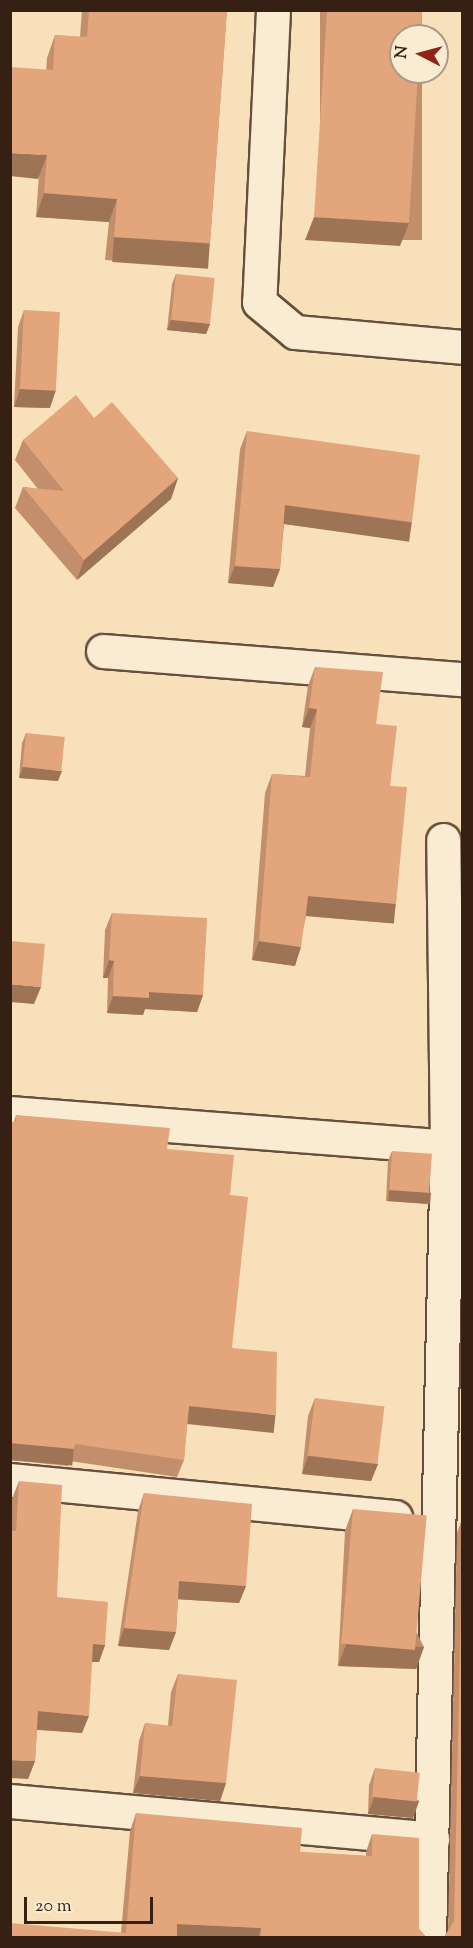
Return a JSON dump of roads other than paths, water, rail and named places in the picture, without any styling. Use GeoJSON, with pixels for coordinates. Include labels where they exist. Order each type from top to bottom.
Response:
{"type":"FeatureCollection","features":[{"type":"Feature","properties":{"kind":"street"},"geometry":{"type":"LineString","coordinates":[[273,10],[259,302],[295,332],[462,347]]}},
{"type":"Feature","properties":{"kind":"street"},"geometry":{"type":"LineString","coordinates":[[103,651],[462,679]]}},
{"type":"Feature","properties":{"kind":"street"},"geometry":{"type":"LineString","coordinates":[[429,1938],[439,1521],[455,1148],[443,840]]}},
{"type":"Feature","properties":{"kind":"street"},"geometry":{"type":"LineString","coordinates":[[10,1113],[455,1148]]}},
{"type":"Feature","properties":{"kind":"street"},"geometry":{"type":"LineString","coordinates":[[10,1480],[439,1521]]}},
{"type":"Feature","properties":{"kind":"street"},"geometry":{"type":"LineString","coordinates":[[10,1801],[432,1839]]}}]}
